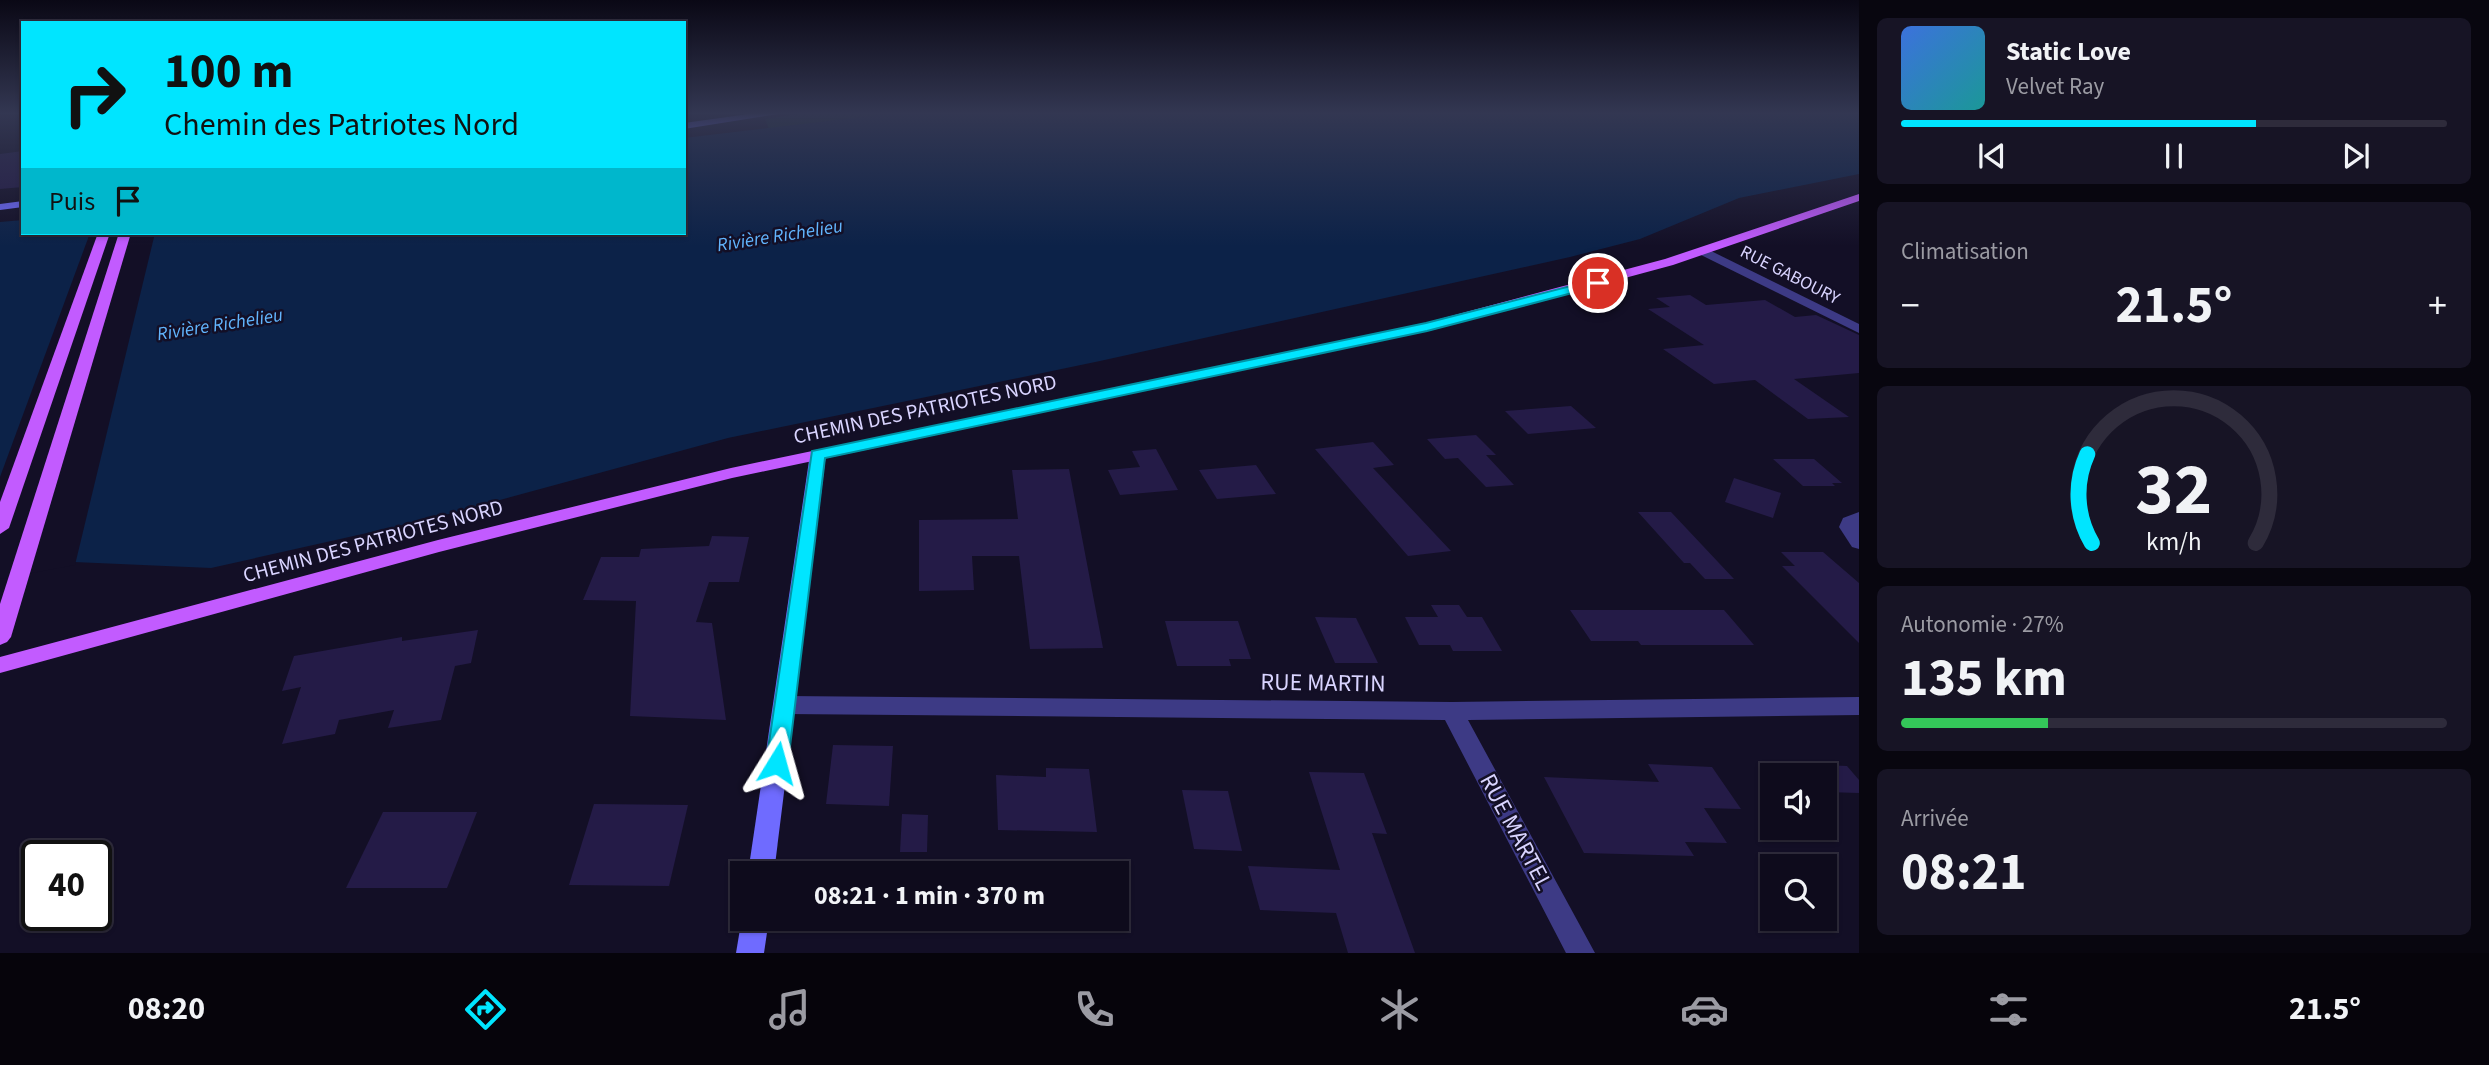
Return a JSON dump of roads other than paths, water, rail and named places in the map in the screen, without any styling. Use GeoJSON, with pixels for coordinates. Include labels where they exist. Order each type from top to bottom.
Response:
{"type":"FeatureCollection","features":[{"type":"Feature","properties":{"kind":"main road","name":"CHEMIN DES PATRIOTES NORD"},"geometry":{"type":"LineString","coordinates":[[0,665],[609,502],[818,454],[1427,327],[1704,251],[1771,225],[1859,197]]}},
{"type":"Feature","properties":{"kind":"main road"},"geometry":{"type":"LineString","coordinates":[[0,528],[103,235]]}},
{"type":"Feature","properties":{"kind":"main road"},"geometry":{"type":"LineString","coordinates":[[0,636],[124,235]]}},
{"type":"Feature","properties":{"kind":"street"},"geometry":{"type":"LineString","coordinates":[[0,207],[21,204]]}},
{"type":"Feature","properties":{"kind":"street","name":"RUE GABOURY"},"geometry":{"type":"LineString","coordinates":[[1704,251],[1859,329]]}},
{"type":"Feature","properties":{"kind":"street"},"geometry":{"type":"LineString","coordinates":[[763,861],[818,454]]}},
{"type":"Feature","properties":{"kind":"street"},"geometry":{"type":"LineString","coordinates":[[1859,518],[1850,522],[1848,527],[1859,543]]}},
{"type":"Feature","properties":{"kind":"street","name":"RUE MARTIN"},"geometry":{"type":"LineString","coordinates":[[786,705],[1452,711],[1859,706]]}},
{"type":"Feature","properties":{"kind":"street","name":"RUE MARTEL"},"geometry":{"type":"LineString","coordinates":[[1452,711],[1581,953]]}},
{"type":"Feature","properties":{"kind":"street"},"geometry":{"type":"LineString","coordinates":[[750,953],[753,931]]}},
{"type":"Feature","properties":{"kind":"water","name":"Rivière Richelieu"},"geometry":{"type":"Polygon","coordinates":[[[686,156],[1859,156],[1859,174],[1739,198],[1640,239],[1570,257],[1100,361],[728,438],[434,518],[211,568],[74,562],[0,575],[0,222],[21,220],[21,235],[686,235],[686,156]]]}}]}
